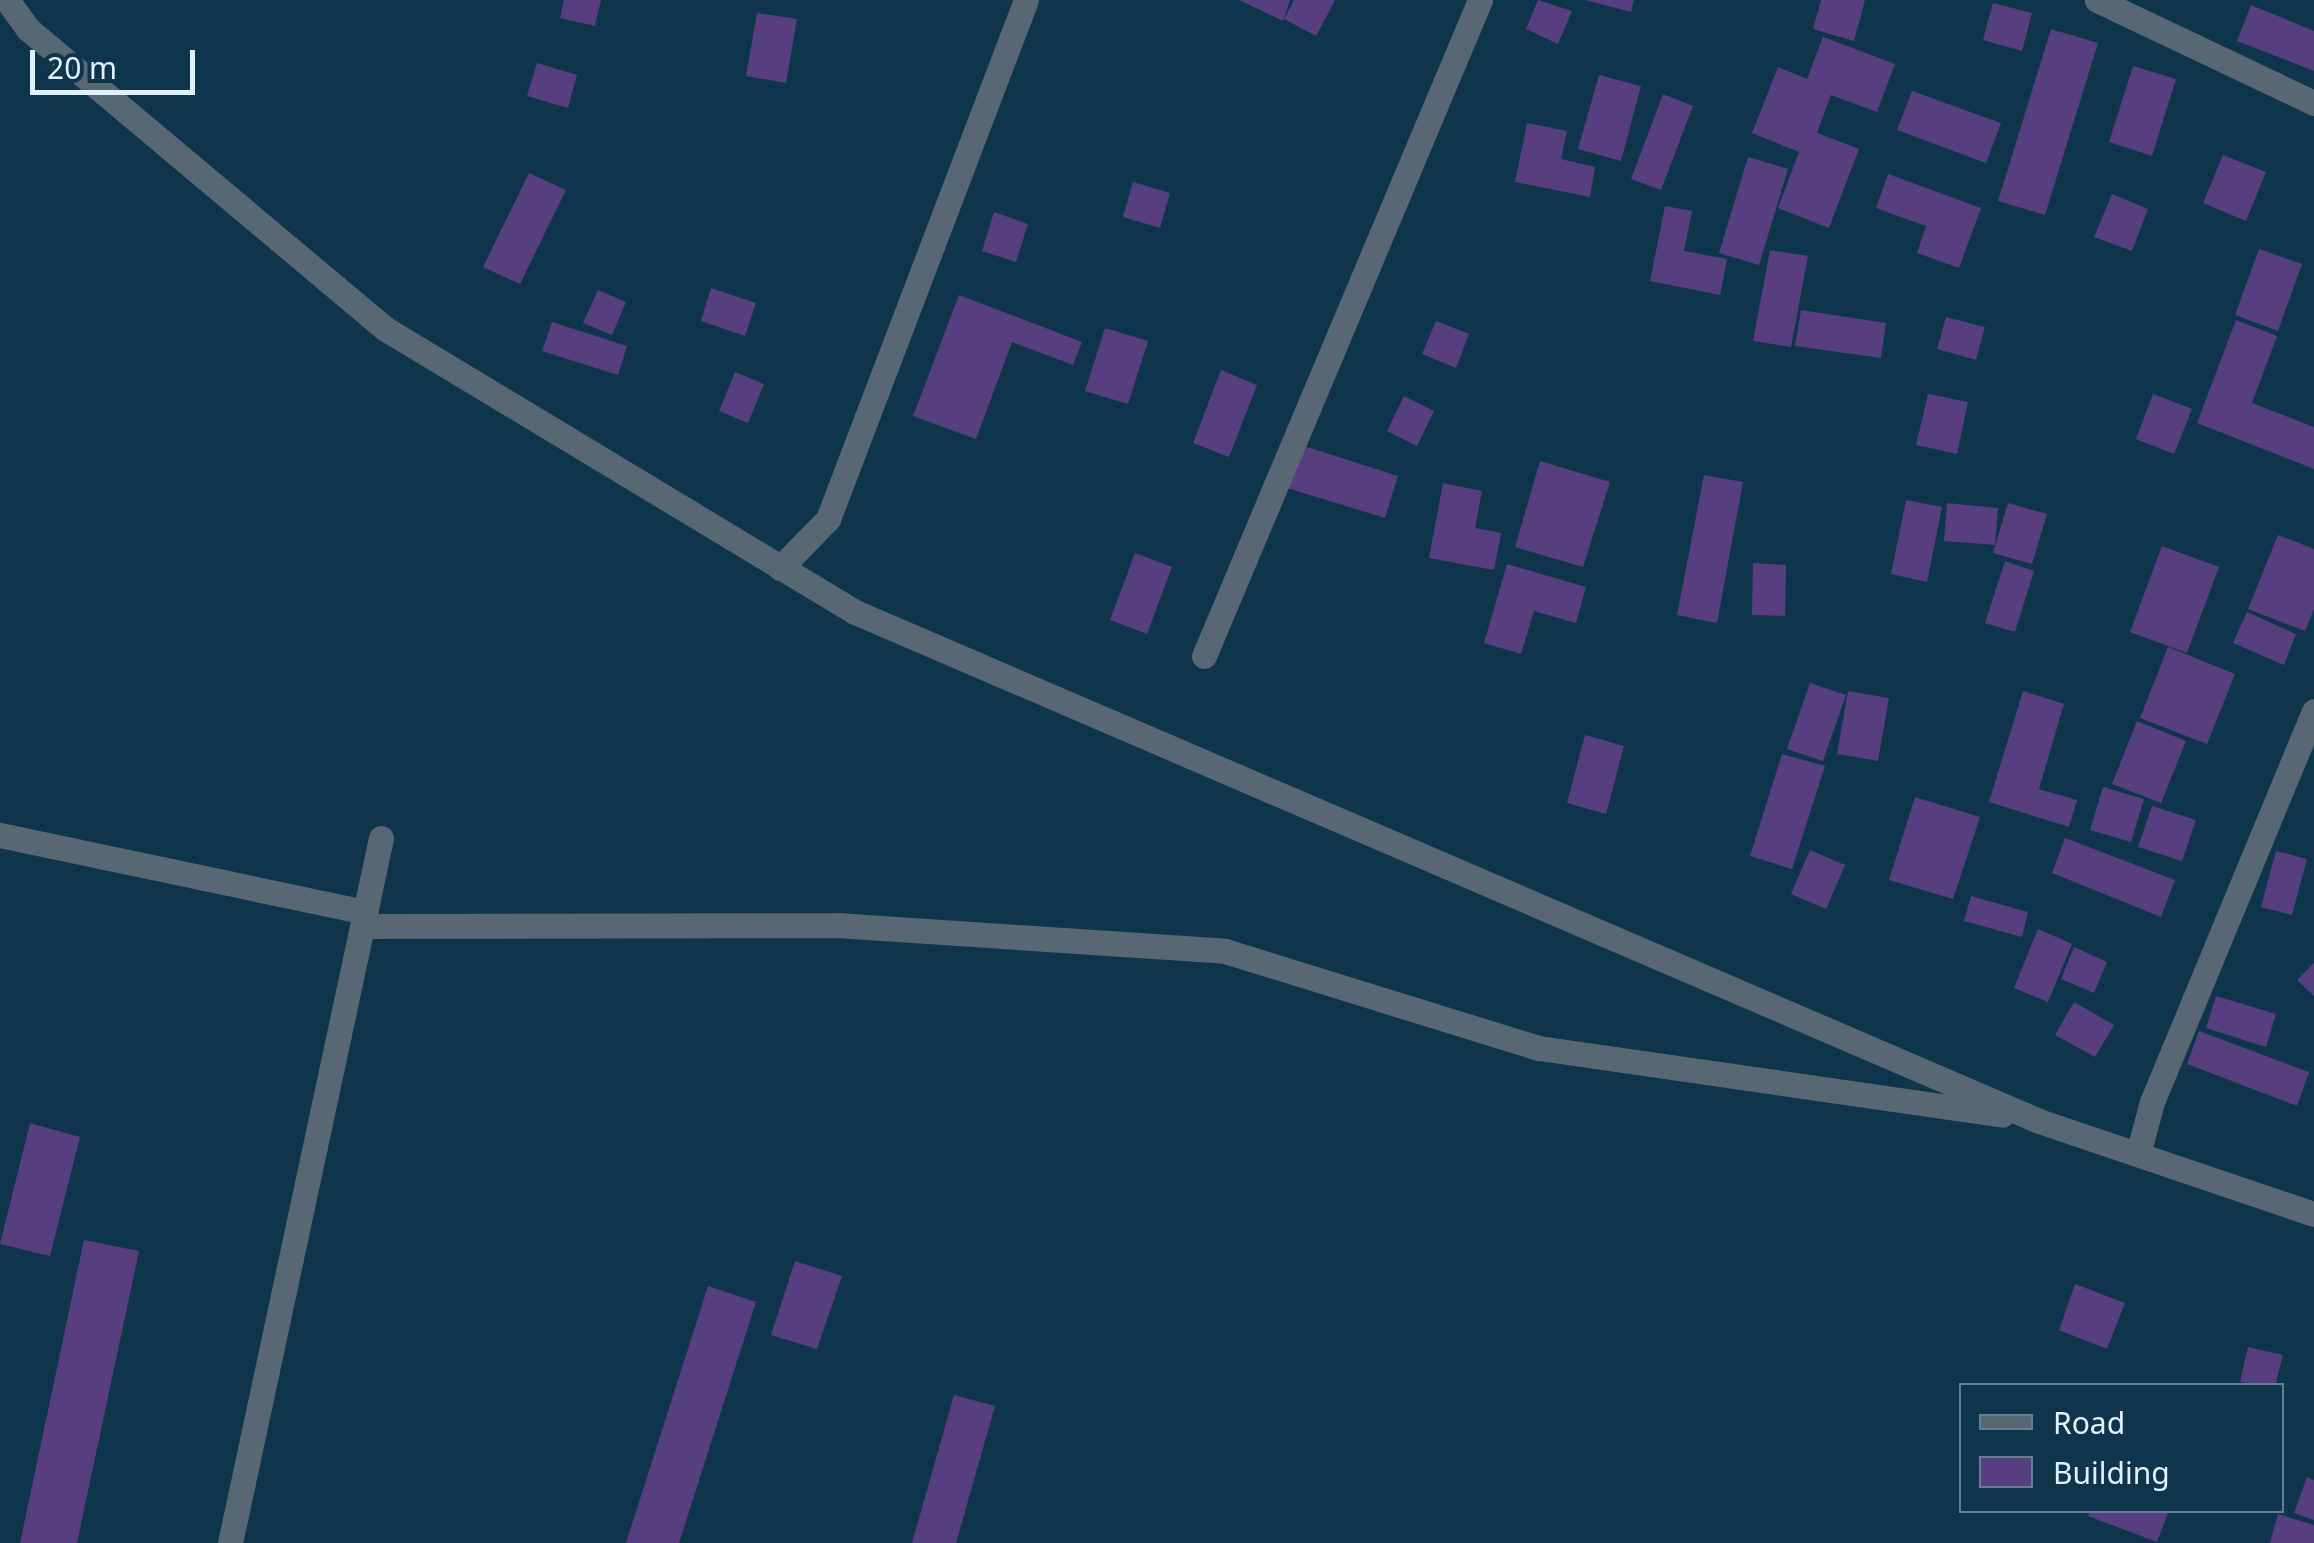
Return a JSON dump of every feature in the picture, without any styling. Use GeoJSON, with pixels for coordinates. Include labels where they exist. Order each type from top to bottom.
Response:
{"type":"FeatureCollection","features":[{"type":"Feature","properties":{"kind":"street"},"geometry":{"type":"LineString","coordinates":[[7,0],[28,29],[384,328],[780,568],[873,620],[2039,1121],[2314,1214]]}},
{"type":"Feature","properties":{"kind":"street"},"geometry":{"type":"LineString","coordinates":[[780,568],[828,520],[1026,0]]}},
{"type":"Feature","properties":{"kind":"street"},"geometry":{"type":"LineString","coordinates":[[1204,656],[1480,0]]}},
{"type":"Feature","properties":{"kind":"street"},"geometry":{"type":"LineString","coordinates":[[2098,0],[2314,103]]}},
{"type":"Feature","properties":{"kind":"street"},"geometry":{"type":"LineString","coordinates":[[2138,1154],[2152,1102],[2314,711]]}},
{"type":"Feature","properties":{"kind":"street"},"geometry":{"type":"LineString","coordinates":[[0,835],[364,919],[837,924],[1225,951],[1539,1048],[2039,1121]]}},
{"type":"Feature","properties":{"kind":"street"},"geometry":{"type":"LineString","coordinates":[[230,1543],[381,838]]}},
{"type":"Feature","properties":{"kind":"building"},"geometry":{"type":"Polygon","coordinates":[[[564,0],[601,0],[595,26],[560,18],[564,0]]]}},
{"type":"Feature","properties":{"kind":"building"},"geometry":{"type":"Polygon","coordinates":[[[1239,0],[1290,0],[1283,21],[1239,0]]]}},
{"type":"Feature","properties":{"kind":"building"},"geometry":{"type":"Polygon","coordinates":[[[1294,0],[1335,0],[1316,36],[1284,19],[1294,0]]]}},
{"type":"Feature","properties":{"kind":"building"},"geometry":{"type":"Polygon","coordinates":[[[1538,0],[1572,11],[1558,44],[1526,29],[1538,0]]]}},
{"type":"Feature","properties":{"kind":"building"},"geometry":{"type":"Polygon","coordinates":[[[1585,0],[1634,0],[1631,12],[1585,0]]]}},
{"type":"Feature","properties":{"kind":"building"},"geometry":{"type":"Polygon","coordinates":[[[1821,0],[1865,0],[1854,41],[1813,29],[1821,0]]]}},
{"type":"Feature","properties":{"kind":"building"},"geometry":{"type":"Polygon","coordinates":[[[1993,3],[2032,13],[2022,51],[1983,40],[1993,3]]]}},
{"type":"Feature","properties":{"kind":"building"},"geometry":{"type":"Polygon","coordinates":[[[2251,5],[2314,31],[2314,71],[2237,41],[2251,5]]]}},
{"type":"Feature","properties":{"kind":"building"},"geometry":{"type":"Polygon","coordinates":[[[757,13],[797,19],[786,83],[746,76],[757,13]]]}},
{"type":"Feature","properties":{"kind":"building"},"geometry":{"type":"Polygon","coordinates":[[[2051,29],[2098,43],[2045,215],[1998,201],[2051,29]]]}},
{"type":"Feature","properties":{"kind":"building"},"geometry":{"type":"Polygon","coordinates":[[[1823,37],[1895,64],[1877,112],[1831,95],[1817,133],[1859,149],[1829,228],[1778,208],[1799,152],[1752,133],[1778,67],[1807,79],[1823,37]]]}},
{"type":"Feature","properties":{"kind":"building"},"geometry":{"type":"Polygon","coordinates":[[[537,63],[577,75],[568,108],[527,96],[537,63]]]}},
{"type":"Feature","properties":{"kind":"building"},"geometry":{"type":"Polygon","coordinates":[[[2133,66],[2176,79],[2152,156],[2109,142],[2133,66]]]}},
{"type":"Feature","properties":{"kind":"building"},"geometry":{"type":"Polygon","coordinates":[[[1599,75],[1641,86],[1621,161],[1578,149],[1599,75]]]}},
{"type":"Feature","properties":{"kind":"building"},"geometry":{"type":"Polygon","coordinates":[[[1912,91],[2001,123],[1986,163],[1897,130],[1912,91]]]}},
{"type":"Feature","properties":{"kind":"building"},"geometry":{"type":"Polygon","coordinates":[[[1663,94],[1693,106],[1661,190],[1631,179],[1663,94]]]}},
{"type":"Feature","properties":{"kind":"building"},"geometry":{"type":"Polygon","coordinates":[[[1527,123],[1567,131],[1561,159],[1595,167],[1590,197],[1515,182],[1527,123]]]}},
{"type":"Feature","properties":{"kind":"building"},"geometry":{"type":"Polygon","coordinates":[[[2223,155],[2266,172],[2246,221],[2203,203],[2223,155]]]}},
{"type":"Feature","properties":{"kind":"building"},"geometry":{"type":"Polygon","coordinates":[[[1748,157],[1788,169],[1759,265],[1719,253],[1748,157]]]}},
{"type":"Feature","properties":{"kind":"building"},"geometry":{"type":"Polygon","coordinates":[[[529,173],[566,190],[520,284],[483,267],[529,173]]]}},
{"type":"Feature","properties":{"kind":"building"},"geometry":{"type":"Polygon","coordinates":[[[1888,174],[1981,208],[1959,268],[1917,253],[1926,226],[1876,208],[1888,174]]]}},
{"type":"Feature","properties":{"kind":"building"},"geometry":{"type":"Polygon","coordinates":[[[1133,182],[1170,193],[1160,228],[1123,217],[1133,182]]]}},
{"type":"Feature","properties":{"kind":"building"},"geometry":{"type":"Polygon","coordinates":[[[2112,194],[2148,209],[2132,251],[2094,237],[2112,194]]]}},
{"type":"Feature","properties":{"kind":"building"},"geometry":{"type":"Polygon","coordinates":[[[1665,206],[1692,211],[1684,251],[1727,259],[1720,295],[1650,281],[1665,206]]]}},
{"type":"Feature","properties":{"kind":"building"},"geometry":{"type":"Polygon","coordinates":[[[994,212],[1028,224],[1016,262],[982,251],[994,212]]]}},
{"type":"Feature","properties":{"kind":"building"},"geometry":{"type":"Polygon","coordinates":[[[2259,249],[2302,264],[2278,331],[2235,315],[2259,249]]]}},
{"type":"Feature","properties":{"kind":"building"},"geometry":{"type":"Polygon","coordinates":[[[1770,250],[1808,256],[1791,347],[1753,341],[1770,250]]]}},
{"type":"Feature","properties":{"kind":"building"},"geometry":{"type":"Polygon","coordinates":[[[711,288],[756,303],[745,336],[701,321],[711,288]]]}},
{"type":"Feature","properties":{"kind":"building"},"geometry":{"type":"Polygon","coordinates":[[[598,290],[626,302],[612,335],[583,323],[598,290]]]}},
{"type":"Feature","properties":{"kind":"building"},"geometry":{"type":"Polygon","coordinates":[[[959,295],[1082,342],[1073,365],[1012,342],[976,439],[913,416],[959,295]]]}},
{"type":"Feature","properties":{"kind":"building"},"geometry":{"type":"Polygon","coordinates":[[[1801,310],[1886,323],[1881,358],[1795,346],[1801,310]]]}},
{"type":"Feature","properties":{"kind":"building"},"geometry":{"type":"Polygon","coordinates":[[[1946,317],[1985,327],[1976,360],[1937,349],[1946,317]]]}},
{"type":"Feature","properties":{"kind":"building"},"geometry":{"type":"Polygon","coordinates":[[[2236,320],[2277,336],[2252,403],[2314,427],[2314,469],[2197,423],[2236,320]]]}},
{"type":"Feature","properties":{"kind":"building"},"geometry":{"type":"Polygon","coordinates":[[[1436,321],[1469,334],[1456,368],[1422,354],[1436,321]]]}},
{"type":"Feature","properties":{"kind":"building"},"geometry":{"type":"Polygon","coordinates":[[[552,322],[627,346],[618,375],[542,351],[552,322]]]}},
{"type":"Feature","properties":{"kind":"building"},"geometry":{"type":"Polygon","coordinates":[[[1105,328],[1148,341],[1128,404],[1085,391],[1105,328]]]}},
{"type":"Feature","properties":{"kind":"building"},"geometry":{"type":"Polygon","coordinates":[[[1221,370],[1257,385],[1229,457],[1193,443],[1221,370]]]}},
{"type":"Feature","properties":{"kind":"building"},"geometry":{"type":"Polygon","coordinates":[[[735,372],[764,384],[748,423],[719,411],[735,372]]]}},
{"type":"Feature","properties":{"kind":"building"},"geometry":{"type":"Polygon","coordinates":[[[1928,394],[1968,402],[1957,454],[1916,445],[1928,394]]]}},
{"type":"Feature","properties":{"kind":"building"},"geometry":{"type":"Polygon","coordinates":[[[2153,394],[2192,409],[2174,454],[2136,439],[2153,394]]]}},
{"type":"Feature","properties":{"kind":"building"},"geometry":{"type":"Polygon","coordinates":[[[1404,396],[1434,411],[1417,446],[1387,431],[1404,396]]]}},
{"type":"Feature","properties":{"kind":"building"},"geometry":{"type":"Polygon","coordinates":[[[1301,445],[1398,476],[1385,518],[1287,488],[1301,445]]]}},
{"type":"Feature","properties":{"kind":"building"},"geometry":{"type":"Polygon","coordinates":[[[1540,461],[1610,482],[1583,567],[1515,547],[1540,461]]]}},
{"type":"Feature","properties":{"kind":"building"},"geometry":{"type":"Polygon","coordinates":[[[1704,475],[1743,482],[1717,623],[1677,615],[1704,475]]]}},
{"type":"Feature","properties":{"kind":"building"},"geometry":{"type":"Polygon","coordinates":[[[1443,483],[1482,491],[1475,528],[1501,533],[1494,570],[1429,558],[1443,483]]]}},
{"type":"Feature","properties":{"kind":"building"},"geometry":{"type":"Polygon","coordinates":[[[1906,500],[1942,507],[1927,582],[1891,574],[1906,500]]]}},
{"type":"Feature","properties":{"kind":"building"},"geometry":{"type":"Polygon","coordinates":[[[1947,503],[1998,508],[1995,545],[1944,541],[1947,503]]]}},
{"type":"Feature","properties":{"kind":"building"},"geometry":{"type":"Polygon","coordinates":[[[2008,503],[2047,514],[2032,564],[1993,553],[2008,503]]]}},
{"type":"Feature","properties":{"kind":"building"},"geometry":{"type":"Polygon","coordinates":[[[2278,535],[2314,549],[2314,609],[2305,631],[2248,609],[2278,535]]]}},
{"type":"Feature","properties":{"kind":"building"},"geometry":{"type":"Polygon","coordinates":[[[2162,546],[2219,567],[2187,653],[2130,632],[2162,546]]]}},
{"type":"Feature","properties":{"kind":"building"},"geometry":{"type":"Polygon","coordinates":[[[1135,553],[1172,567],[1147,634],[1110,620],[1135,553]]]}},
{"type":"Feature","properties":{"kind":"building"},"geometry":{"type":"Polygon","coordinates":[[[2005,561],[2034,571],[2015,632],[1985,623],[2005,561]]]}},
{"type":"Feature","properties":{"kind":"building"},"geometry":{"type":"Polygon","coordinates":[[[1753,563],[1786,565],[1785,616],[1752,615],[1753,563]]]}},
{"type":"Feature","properties":{"kind":"building"},"geometry":{"type":"Polygon","coordinates":[[[1507,564],[1586,587],[1576,623],[1534,611],[1521,654],[1484,643],[1507,564]]]}},
{"type":"Feature","properties":{"kind":"building"},"geometry":{"type":"Polygon","coordinates":[[[2247,612],[2296,634],[2284,665],[2233,643],[2247,612]]]}},
{"type":"Feature","properties":{"kind":"building"},"geometry":{"type":"Polygon","coordinates":[[[2168,647],[2235,674],[2207,744],[2140,718],[2168,647]]]}},
{"type":"Feature","properties":{"kind":"building"},"geometry":{"type":"Polygon","coordinates":[[[1810,683],[1846,695],[1823,761],[1787,749],[1810,683]]]}},
{"type":"Feature","properties":{"kind":"building"},"geometry":{"type":"Polygon","coordinates":[[[1848,691],[1889,698],[1878,761],[1837,754],[1848,691]]]}},
{"type":"Feature","properties":{"kind":"building"},"geometry":{"type":"Polygon","coordinates":[[[2023,691],[2064,704],[2039,789],[2077,800],[2069,827],[1989,802],[2023,691]]]}},
{"type":"Feature","properties":{"kind":"building"},"geometry":{"type":"Polygon","coordinates":[[[2137,721],[2186,741],[2161,803],[2112,784],[2137,721]]]}},
{"type":"Feature","properties":{"kind":"building"},"geometry":{"type":"Polygon","coordinates":[[[1585,735],[1624,746],[1606,814],[1567,803],[1585,735]]]}},
{"type":"Feature","properties":{"kind":"building"},"geometry":{"type":"Polygon","coordinates":[[[1782,754],[1825,766],[1792,869],[1750,856],[1782,754]]]}},
{"type":"Feature","properties":{"kind":"building"},"geometry":{"type":"Polygon","coordinates":[[[2103,787],[2144,799],[2131,842],[2090,830],[2103,787]]]}},
{"type":"Feature","properties":{"kind":"building"},"geometry":{"type":"Polygon","coordinates":[[[1915,797],[1980,817],[1953,899],[1889,880],[1915,797]]]}},
{"type":"Feature","properties":{"kind":"building"},"geometry":{"type":"Polygon","coordinates":[[[2152,806],[2196,820],[2182,861],[2138,847],[2152,806]]]}},
{"type":"Feature","properties":{"kind":"building"},"geometry":{"type":"Polygon","coordinates":[[[2065,838],[2175,880],[2161,917],[2052,873],[2065,838]]]}},
{"type":"Feature","properties":{"kind":"building"},"geometry":{"type":"Polygon","coordinates":[[[1810,850],[1845,865],[1826,909],[1791,894],[1810,850]]]}},
{"type":"Feature","properties":{"kind":"building"},"geometry":{"type":"Polygon","coordinates":[[[2276,851],[2307,859],[2292,915],[2261,907],[2276,851]]]}},
{"type":"Feature","properties":{"kind":"building"},"geometry":{"type":"Polygon","coordinates":[[[1971,896],[2028,912],[2022,937],[1964,921],[1971,896]]]}},
{"type":"Feature","properties":{"kind":"building"},"geometry":{"type":"Polygon","coordinates":[[[2038,929],[2072,944],[2048,1002],[2014,988],[2038,929]]]}},
{"type":"Feature","properties":{"kind":"building"},"geometry":{"type":"Polygon","coordinates":[[[2074,947],[2107,962],[2094,993],[2061,979],[2074,947]]]}},
{"type":"Feature","properties":{"kind":"building"},"geometry":{"type":"Polygon","coordinates":[[[2314,963],[2314,996],[2297,980],[2314,963]]]}},
{"type":"Feature","properties":{"kind":"building"},"geometry":{"type":"Polygon","coordinates":[[[2216,996],[2276,1014],[2266,1047],[2206,1028],[2216,996]]]}},
{"type":"Feature","properties":{"kind":"building"},"geometry":{"type":"Polygon","coordinates":[[[2074,1002],[2114,1025],[2095,1057],[2055,1035],[2074,1002]]]}},
{"type":"Feature","properties":{"kind":"building"},"geometry":{"type":"Polygon","coordinates":[[[2199,1031],[2309,1072],[2297,1106],[2187,1064],[2199,1031]]]}},
{"type":"Feature","properties":{"kind":"building"},"geometry":{"type":"Polygon","coordinates":[[[30,1123],[80,1137],[50,1256],[0,1244],[30,1123]]]}},
{"type":"Feature","properties":{"kind":"building"},"geometry":{"type":"Polygon","coordinates":[[[84,1240],[139,1251],[77,1543],[20,1543],[84,1240]]]}},
{"type":"Feature","properties":{"kind":"building"},"geometry":{"type":"Polygon","coordinates":[[[795,1261],[842,1276],[817,1349],[771,1335],[795,1261]]]}},
{"type":"Feature","properties":{"kind":"building"},"geometry":{"type":"Polygon","coordinates":[[[2075,1284],[2125,1303],[2107,1349],[2059,1330],[2075,1284]]]}},
{"type":"Feature","properties":{"kind":"building"},"geometry":{"type":"Polygon","coordinates":[[[708,1286],[756,1302],[679,1543],[626,1543],[708,1286]]]}},
{"type":"Feature","properties":{"kind":"building"},"geometry":{"type":"Polygon","coordinates":[[[2248,1347],[2283,1355],[2276,1383],[2240,1382],[2248,1347]]]}},
{"type":"Feature","properties":{"kind":"building"},"geometry":{"type":"Polygon","coordinates":[[[954,1395],[995,1406],[956,1543],[912,1543],[954,1395]]]}},
{"type":"Feature","properties":{"kind":"building"},"geometry":{"type":"Polygon","coordinates":[[[2307,1477],[2314,1480],[2314,1520],[2294,1513],[2307,1477]]]}},
{"type":"Feature","properties":{"kind":"building"},"geometry":{"type":"Polygon","coordinates":[[[2089,1513],[2168,1513],[2157,1542],[2088,1516],[2089,1513]]]}},
{"type":"Feature","properties":{"kind":"building"},"geometry":{"type":"Polygon","coordinates":[[[2278,1514],[2314,1525],[2314,1543],[2270,1543],[2278,1514]]]}}]}
